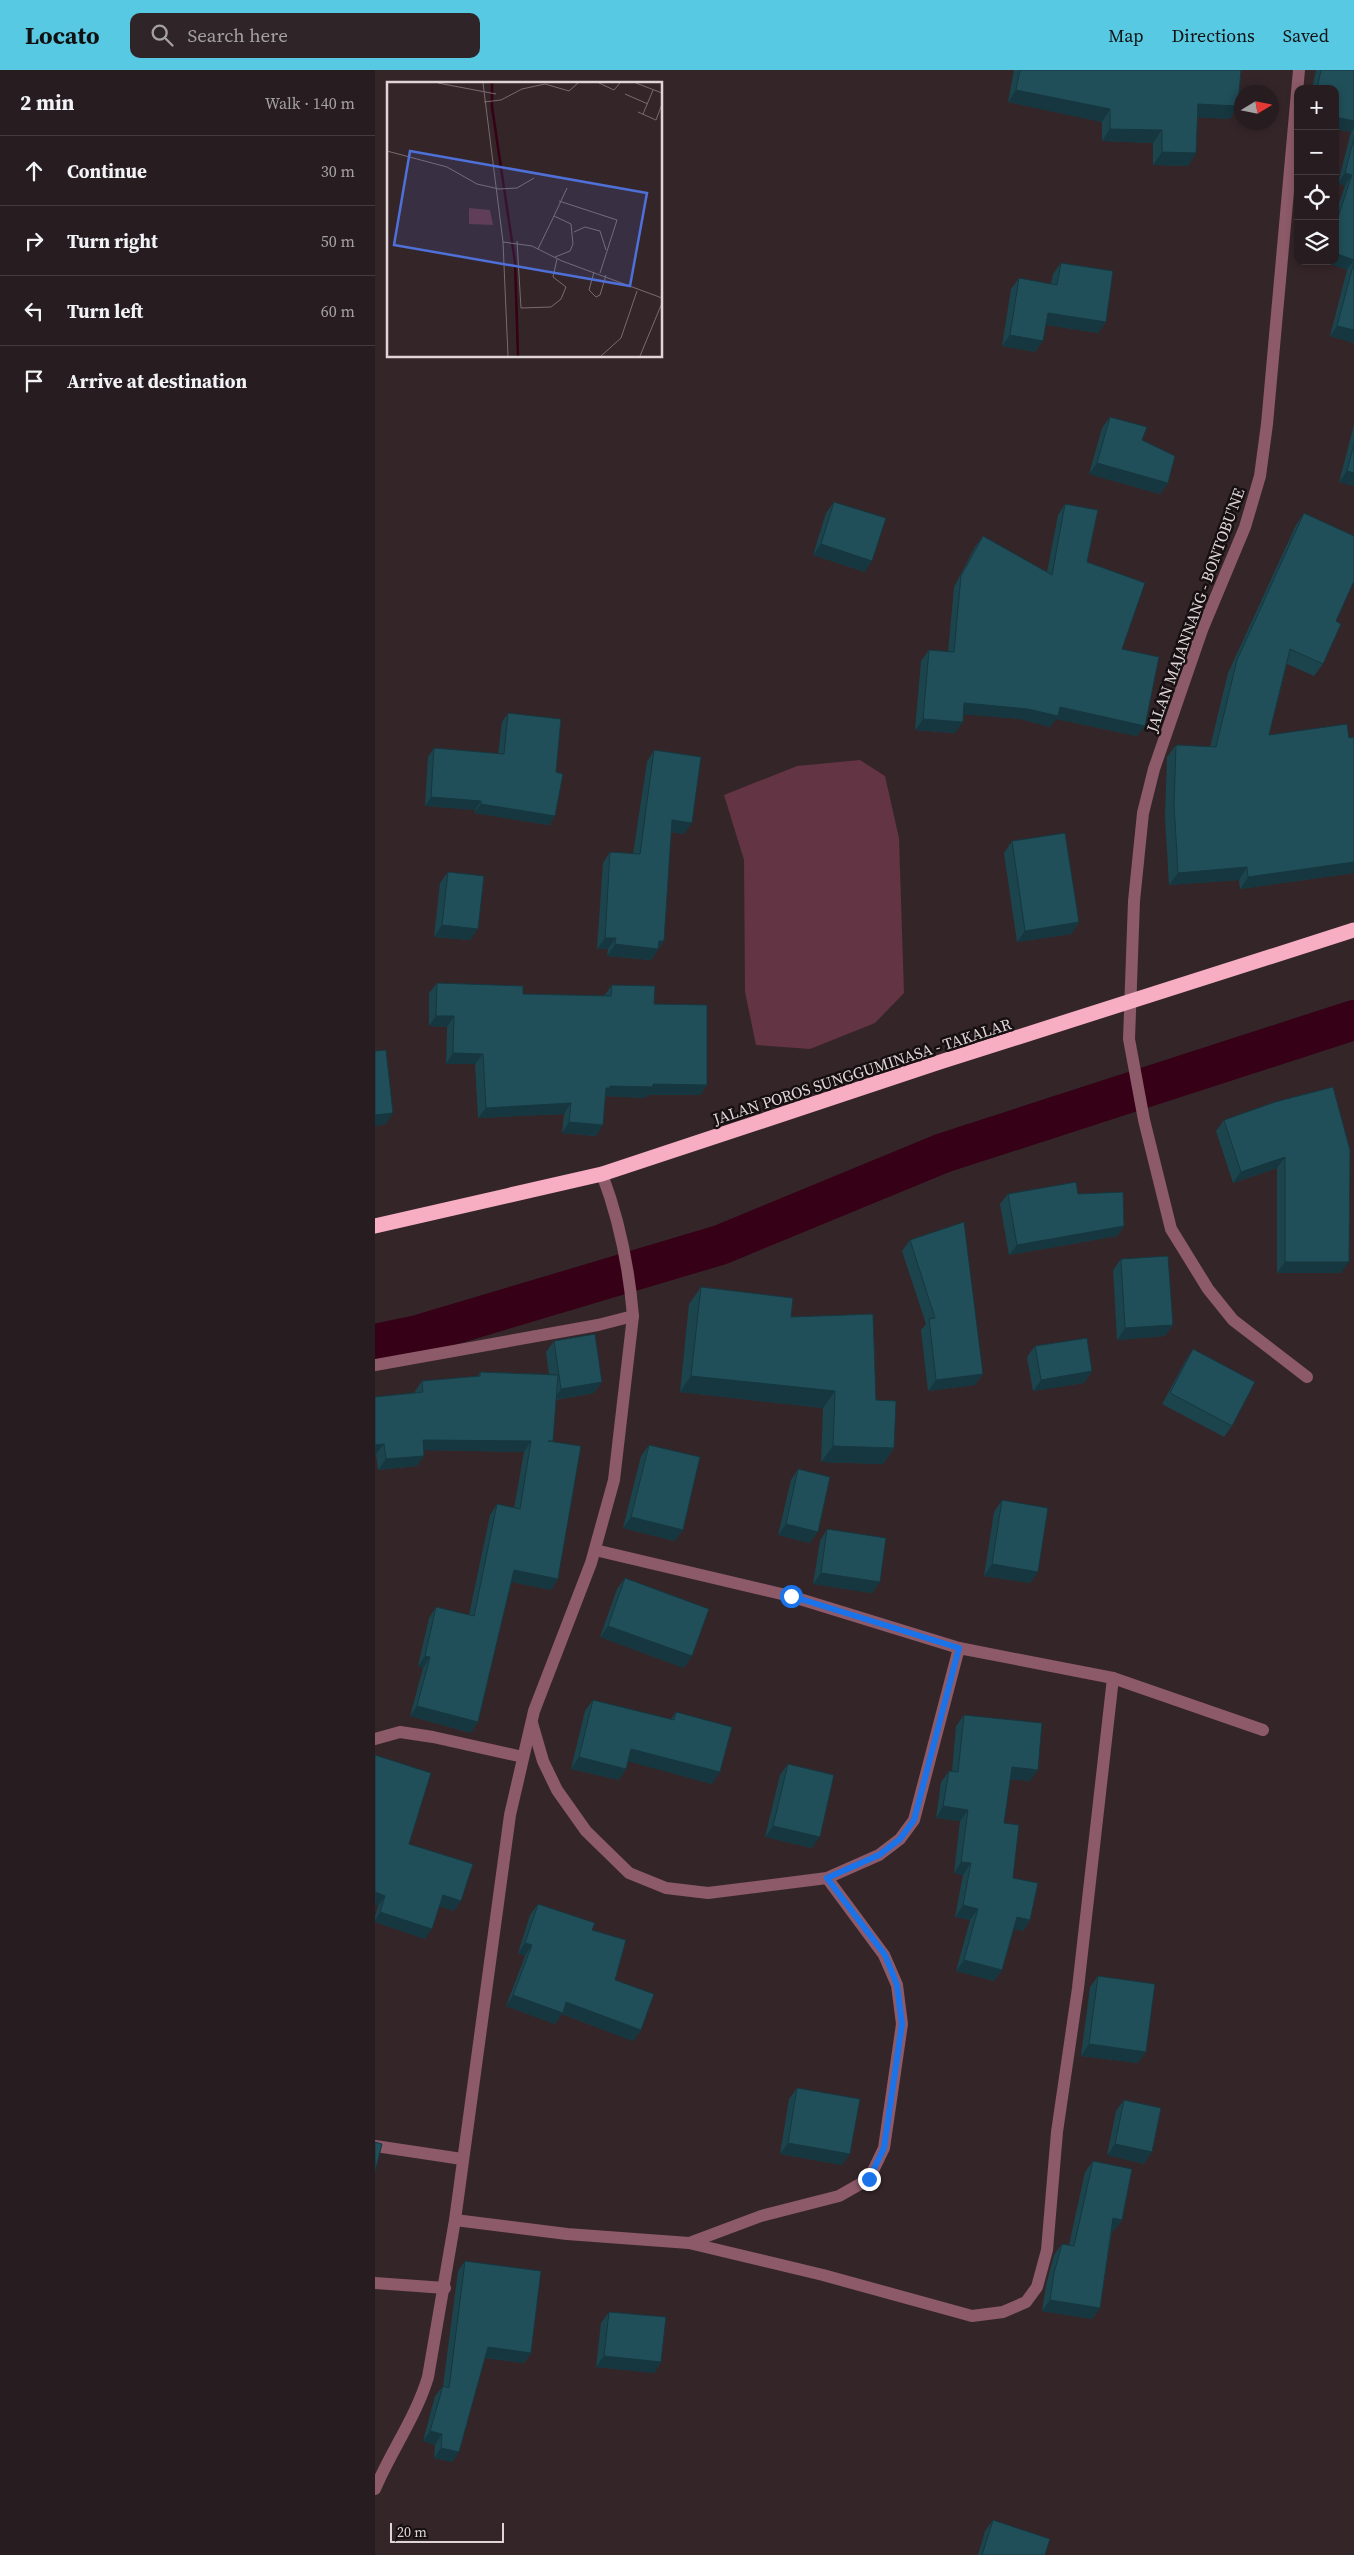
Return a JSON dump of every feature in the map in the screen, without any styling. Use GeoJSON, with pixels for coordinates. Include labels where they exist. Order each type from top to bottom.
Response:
{"type":"FeatureCollection","features":[{"type":"Feature","properties":{"kind":"highway","name":"JALAN POROS SUNGGUMINASA - TAKALAR"},"geometry":{"type":"LineString","coordinates":[[375,1226],[602,1174],[940,1062],[1131,1003],[1354,930]]}},
{"type":"Feature","properties":{"kind":"street","name":"JALAN MAJANNANG - BONTOBU'NE"},"geometry":{"type":"LineString","coordinates":[[1299,70],[1267,424],[1259,476],[1245,527],[1202,630],[1154,769],[1143,813],[1134,901],[1129,1039],[1144,1120],[1171,1229],[1207,1289],[1233,1320],[1307,1377]]}},
{"type":"Feature","properties":{"kind":"street"},"geometry":{"type":"LineString","coordinates":[[375,2489],[387,2460],[421,2402],[428,2377],[445,2288],[455,2220],[510,1815],[531,1721],[595,1550],[613,1480],[633,1316],[631,1292],[616,1210],[602,1174]]}},
{"type":"Feature","properties":{"kind":"street"},"geometry":{"type":"LineString","coordinates":[[375,1365],[598,1325],[633,1316]]}},
{"type":"Feature","properties":{"kind":"street"},"geometry":{"type":"LineString","coordinates":[[595,1550],[791,1596],[959,1648],[1113,1678],[1263,1730]]}},
{"type":"Feature","properties":{"kind":"street"},"geometry":{"type":"LineString","coordinates":[[531,1721],[543,1761],[557,1790],[586,1831],[629,1873],[666,1888],[708,1893],[827,1878],[879,1855],[900,1839],[914,1820],[959,1648]]}},
{"type":"Feature","properties":{"kind":"street"},"geometry":{"type":"LineString","coordinates":[[455,2220],[567,2234],[689,2243],[823,2275],[972,2316],[1003,2312],[1026,2302],[1037,2288],[1047,2250],[1057,2132],[1078,1988],[1113,1678]]}},
{"type":"Feature","properties":{"kind":"street"},"geometry":{"type":"LineString","coordinates":[[375,1738],[399,1732],[416,1734],[523,1757]]}},
{"type":"Feature","properties":{"kind":"street"},"geometry":{"type":"LineString","coordinates":[[689,2243],[761,2216],[839,2196],[869,2179],[884,2148],[902,2024],[897,1985],[885,1955],[827,1878]]}},
{"type":"Feature","properties":{"kind":"street"},"geometry":{"type":"LineString","coordinates":[[375,2146],[462,2159]]}},
{"type":"Feature","properties":{"kind":"street"},"geometry":{"type":"LineString","coordinates":[[375,2283],[445,2288]]}},
{"type":"Feature","properties":{"kind":"shaded area"},"geometry":{"type":"Polygon","coordinates":[[[860,760],[885,776],[899,838],[904,993],[875,1023],[810,1049],[756,1045],[745,992],[744,860],[724,795],[797,766],[860,760]]]}},
{"type":"Feature","properties":{"kind":"building"},"geometry":{"type":"Polygon","coordinates":[[[1020,70],[1241,70],[1240,85],[1234,85],[1234,106],[1198,104],[1196,153],[1162,152],[1162,130],[1110,129],[1110,109],[1016,90],[1020,70]]]}},
{"type":"Feature","properties":{"kind":"building"},"geometry":{"type":"Polygon","coordinates":[[[1321,70],[1354,70],[1354,121],[1339,118],[1339,85],[1318,85],[1321,70]]]}},
{"type":"Feature","properties":{"kind":"building"},"geometry":{"type":"Polygon","coordinates":[[[1354,138],[1354,260],[1339,254],[1339,214],[1352,175],[1345,173],[1354,138]]]}},
{"type":"Feature","properties":{"kind":"building"},"geometry":{"type":"Polygon","coordinates":[[[1354,262],[1354,330],[1337,326],[1354,262]]]}},
{"type":"Feature","properties":{"kind":"building"},"geometry":{"type":"Polygon","coordinates":[[[1061,263],[1113,271],[1106,322],[1048,313],[1043,341],[1010,335],[1019,278],[1057,285],[1061,263]]]}},
{"type":"Feature","properties":{"kind":"building"},"geometry":{"type":"Polygon","coordinates":[[[1110,417],[1147,427],[1142,440],[1175,456],[1168,483],[1097,463],[1110,417]]]}},
{"type":"Feature","properties":{"kind":"building"},"geometry":{"type":"Polygon","coordinates":[[[1354,444],[1354,473],[1347,471],[1354,444]]]}},
{"type":"Feature","properties":{"kind":"building"},"geometry":{"type":"Polygon","coordinates":[[[834,502],[886,518],[872,561],[821,544],[834,502]]]}},
{"type":"Feature","properties":{"kind":"building"},"geometry":{"type":"Polygon","coordinates":[[[1065,504],[1098,510],[1087,562],[1145,583],[1122,649],[1159,657],[1145,726],[1060,707],[1058,716],[1028,709],[964,703],[963,722],[923,719],[929,650],[954,652],[961,576],[983,536],[1052,575],[1065,504]]]}},
{"type":"Feature","properties":{"kind":"building"},"geometry":{"type":"Polygon","coordinates":[[[1304,513],[1354,536],[1354,581],[1336,621],[1341,624],[1323,664],[1290,649],[1269,735],[1347,724],[1349,738],[1354,737],[1354,862],[1248,877],[1247,867],[1178,873],[1174,804],[1176,745],[1216,747],[1237,660],[1304,513]]]}},
{"type":"Feature","properties":{"kind":"building"},"geometry":{"type":"Polygon","coordinates":[[[508,713],[561,719],[556,772],[563,774],[555,816],[481,804],[481,801],[431,797],[434,748],[504,754],[508,713]]]}},
{"type":"Feature","properties":{"kind":"building"},"geometry":{"type":"Polygon","coordinates":[[[654,750],[701,757],[692,823],[672,820],[664,941],[659,941],[658,949],[615,944],[616,938],[605,938],[610,852],[640,854],[654,750]]]}},
{"type":"Feature","properties":{"kind":"building"},"geometry":{"type":"Polygon","coordinates":[[[1065,833],[1079,922],[1025,931],[1012,841],[1065,833]]]}},
{"type":"Feature","properties":{"kind":"building"},"geometry":{"type":"Polygon","coordinates":[[[448,872],[484,876],[478,929],[442,925],[448,872]]]}},
{"type":"Feature","properties":{"kind":"building"},"geometry":{"type":"Polygon","coordinates":[[[437,983],[523,986],[523,994],[611,996],[612,985],[655,986],[654,1004],[707,1005],[707,1085],[653,1084],[653,1087],[610,1086],[610,1088],[606,1088],[603,1125],[569,1122],[571,1103],[486,1108],[483,1054],[453,1053],[454,1016],[436,1016],[437,983]]]}},
{"type":"Feature","properties":{"kind":"building"},"geometry":{"type":"Polygon","coordinates":[[[386,1050],[393,1113],[375,1115],[375,1051],[386,1050]]]}},
{"type":"Feature","properties":{"kind":"building"},"geometry":{"type":"Polygon","coordinates":[[[1333,1087],[1350,1150],[1349,1262],[1285,1262],[1285,1157],[1241,1172],[1224,1120],[1275,1102],[1333,1087]]]}},
{"type":"Feature","properties":{"kind":"building"},"geometry":{"type":"Polygon","coordinates":[[[1076,1182],[1078,1194],[1123,1192],[1124,1226],[1017,1245],[1008,1194],[1076,1182]]]}},
{"type":"Feature","properties":{"kind":"building"},"geometry":{"type":"Polygon","coordinates":[[[964,1222],[983,1374],[936,1380],[929,1319],[935,1318],[910,1240],[964,1222]]]}},
{"type":"Feature","properties":{"kind":"building"},"geometry":{"type":"Polygon","coordinates":[[[1168,1256],[1173,1325],[1125,1328],[1121,1259],[1168,1256]]]}},
{"type":"Feature","properties":{"kind":"building"},"geometry":{"type":"Polygon","coordinates":[[[701,1287],[793,1298],[791,1317],[873,1314],[876,1400],[896,1401],[894,1448],[833,1446],[835,1391],[691,1376],[701,1287]]]}},
{"type":"Feature","properties":{"kind":"building"},"geometry":{"type":"Polygon","coordinates":[[[595,1334],[602,1382],[561,1389],[554,1341],[595,1334]]]}},
{"type":"Feature","properties":{"kind":"building"},"geometry":{"type":"Polygon","coordinates":[[[1087,1338],[1092,1371],[1041,1380],[1035,1346],[1087,1338]]]}},
{"type":"Feature","properties":{"kind":"building"},"geometry":{"type":"Polygon","coordinates":[[[1193,1349],[1255,1382],[1232,1426],[1170,1393],[1193,1349]]]}},
{"type":"Feature","properties":{"kind":"building"},"geometry":{"type":"Polygon","coordinates":[[[480,1372],[558,1375],[553,1441],[548,1441],[581,1446],[558,1579],[514,1570],[478,1722],[417,1706],[430,1657],[425,1656],[436,1607],[474,1616],[497,1504],[520,1509],[531,1441],[423,1440],[424,1456],[386,1459],[384,1444],[375,1445],[375,1397],[423,1392],[422,1381],[480,1376],[480,1372]]]}},
{"type":"Feature","properties":{"kind":"building"},"geometry":{"type":"Polygon","coordinates":[[[649,1445],[700,1457],[683,1530],[631,1517],[649,1445]]]}},
{"type":"Feature","properties":{"kind":"building"},"geometry":{"type":"Polygon","coordinates":[[[798,1469],[830,1477],[818,1532],[786,1524],[798,1469]]]}},
{"type":"Feature","properties":{"kind":"building"},"geometry":{"type":"Polygon","coordinates":[[[1002,1500],[1048,1508],[1038,1572],[992,1564],[1002,1500]]]}},
{"type":"Feature","properties":{"kind":"building"},"geometry":{"type":"Polygon","coordinates":[[[827,1529],[886,1538],[880,1582],[821,1573],[827,1529]]]}},
{"type":"Feature","properties":{"kind":"building"},"geometry":{"type":"Polygon","coordinates":[[[625,1578],[709,1609],[692,1656],[608,1626],[625,1578]]]}},
{"type":"Feature","properties":{"kind":"building"},"geometry":{"type":"Polygon","coordinates":[[[593,1700],[674,1720],[676,1712],[732,1727],[720,1772],[631,1749],[626,1769],[579,1757],[593,1700]]]}},
{"type":"Feature","properties":{"kind":"building"},"geometry":{"type":"Polygon","coordinates":[[[964,1715],[1042,1723],[1038,1770],[1012,1767],[1004,1823],[1019,1825],[1013,1878],[1038,1883],[1030,1920],[1017,1917],[1002,1970],[964,1960],[978,1909],[963,1905],[971,1863],[961,1862],[968,1810],[943,1806],[949,1771],[958,1772],[964,1715]]]}},
{"type":"Feature","properties":{"kind":"building"},"geometry":{"type":"Polygon","coordinates":[[[375,1755],[431,1773],[409,1844],[473,1864],[461,1901],[443,1895],[432,1929],[380,1912],[385,1896],[375,1892],[375,1755]]]}},
{"type":"Feature","properties":{"kind":"building"},"geometry":{"type":"Polygon","coordinates":[[[788,1764],[834,1775],[820,1837],[773,1826],[788,1764]]]}},
{"type":"Feature","properties":{"kind":"building"},"geometry":{"type":"Polygon","coordinates":[[[538,1904],[595,1923],[592,1930],[626,1940],[615,1980],[654,1994],[641,2030],[566,2002],[563,2013],[513,1995],[532,1945],[525,1943],[538,1904]]]}},
{"type":"Feature","properties":{"kind":"building"},"geometry":{"type":"Polygon","coordinates":[[[1098,1976],[1155,1984],[1146,2052],[1089,2044],[1098,1976]]]}},
{"type":"Feature","properties":{"kind":"building"},"geometry":{"type":"Polygon","coordinates":[[[797,2088],[860,2099],[850,2154],[788,2143],[797,2088]]]}},
{"type":"Feature","properties":{"kind":"building"},"geometry":{"type":"Polygon","coordinates":[[[1124,2100],[1161,2108],[1152,2152],[1115,2144],[1124,2100]]]}},
{"type":"Feature","properties":{"kind":"building"},"geometry":{"type":"Polygon","coordinates":[[[375,2142],[382,2144],[375,2172],[375,2142]]]}},
{"type":"Feature","properties":{"kind":"building"},"geometry":{"type":"Polygon","coordinates":[[[1093,2161],[1132,2169],[1122,2220],[1113,2218],[1100,2308],[1050,2300],[1054,2273],[1062,2244],[1074,2246],[1093,2161]]]}},
{"type":"Feature","properties":{"kind":"building"},"geometry":{"type":"Polygon","coordinates":[[[465,2261],[541,2271],[531,2353],[488,2347],[459,2452],[441,2448],[442,2434],[430,2431],[443,2386],[449,2388],[465,2261]]]}},
{"type":"Feature","properties":{"kind":"building"},"geometry":{"type":"Polygon","coordinates":[[[609,2312],[666,2317],[661,2362],[604,2356],[609,2312]]]}},
{"type":"Feature","properties":{"kind":"building"},"geometry":{"type":"Polygon","coordinates":[[[993,2520],[1050,2539],[1045,2555],[982,2555],[993,2520]]]}},
{"type":"Feature","properties":{"kind":"waterway"},"geometry":{"type":"LineString","coordinates":[[375,1344],[418,1335],[720,1245],[943,1153],[1354,1020]]}},
{"type":"Feature","properties":{"kind":"route"},"geometry":{"type":"LineString","coordinates":[[791,1596],[959,1648],[914,1820],[900,1839],[879,1855],[827,1878],[885,1955],[897,1985],[902,2024],[884,2148],[869,2179]]}}]}
